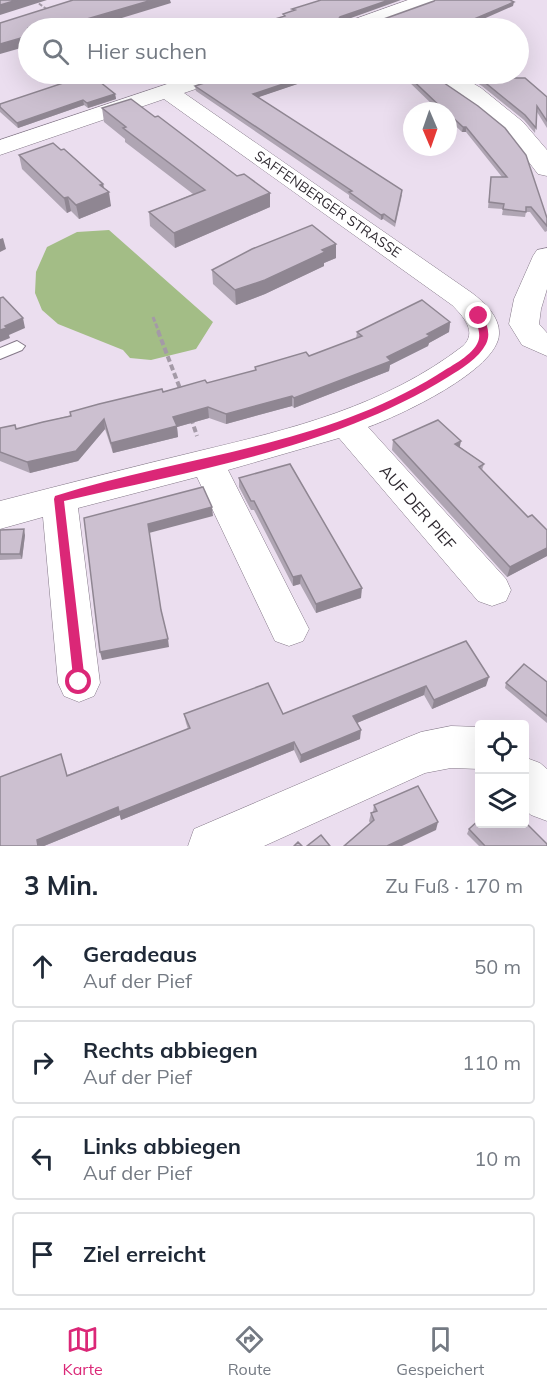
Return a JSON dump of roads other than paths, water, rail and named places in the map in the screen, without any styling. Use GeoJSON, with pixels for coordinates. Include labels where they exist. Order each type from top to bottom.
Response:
{"type":"FeatureCollection","features":[{"type":"Feature","properties":{"kind":"street"},"geometry":{"type":"LineString","coordinates":[[380,18],[426,0]]}},
{"type":"Feature","properties":{"kind":"street"},"geometry":{"type":"LineString","coordinates":[[0,148],[188,84]]}},
{"type":"Feature","properties":{"kind":"street"},"geometry":{"type":"LineString","coordinates":[[460,84],[502,116],[539,154],[547,169]]}},
{"type":"Feature","properties":{"kind":"street","name":"SAFFENBERGER STRASSE"},"geometry":{"type":"LineString","coordinates":[[167,91],[462,299],[473,309],[483,324],[485,333],[483,343],[454,369],[414,394],[345,423]]}},
{"type":"Feature","properties":{"kind":"street"},"geometry":{"type":"LineString","coordinates":[[542,344],[528,333],[524,324],[529,298],[547,256]]}},
{"type":"Feature","properties":{"kind":"street"},"geometry":{"type":"LineString","coordinates":[[0,515],[285,444],[345,423]]}},
{"type":"Feature","properties":{"kind":"street","name":"AUF DER PIEF"},"geometry":{"type":"LineString","coordinates":[[345,423],[492,590]]}},
{"type":"Feature","properties":{"kind":"street"},"geometry":{"type":"LineString","coordinates":[[207,462],[289,629]]}},
{"type":"Feature","properties":{"kind":"street"},"geometry":{"type":"LineString","coordinates":[[59,499],[79,682]]}},
{"type":"Feature","properties":{"kind":"street"},"geometry":{"type":"LineString","coordinates":[[211,846],[421,753],[451,747],[475,748]]}},
{"type":"Feature","properties":{"kind":"street"},"geometry":{"type":"LineString","coordinates":[[529,782],[547,799]]}},
{"type":"Feature","properties":{"kind":"lane"},"geometry":{"type":"LineString","coordinates":[[0,354],[17,346]]}}]}
